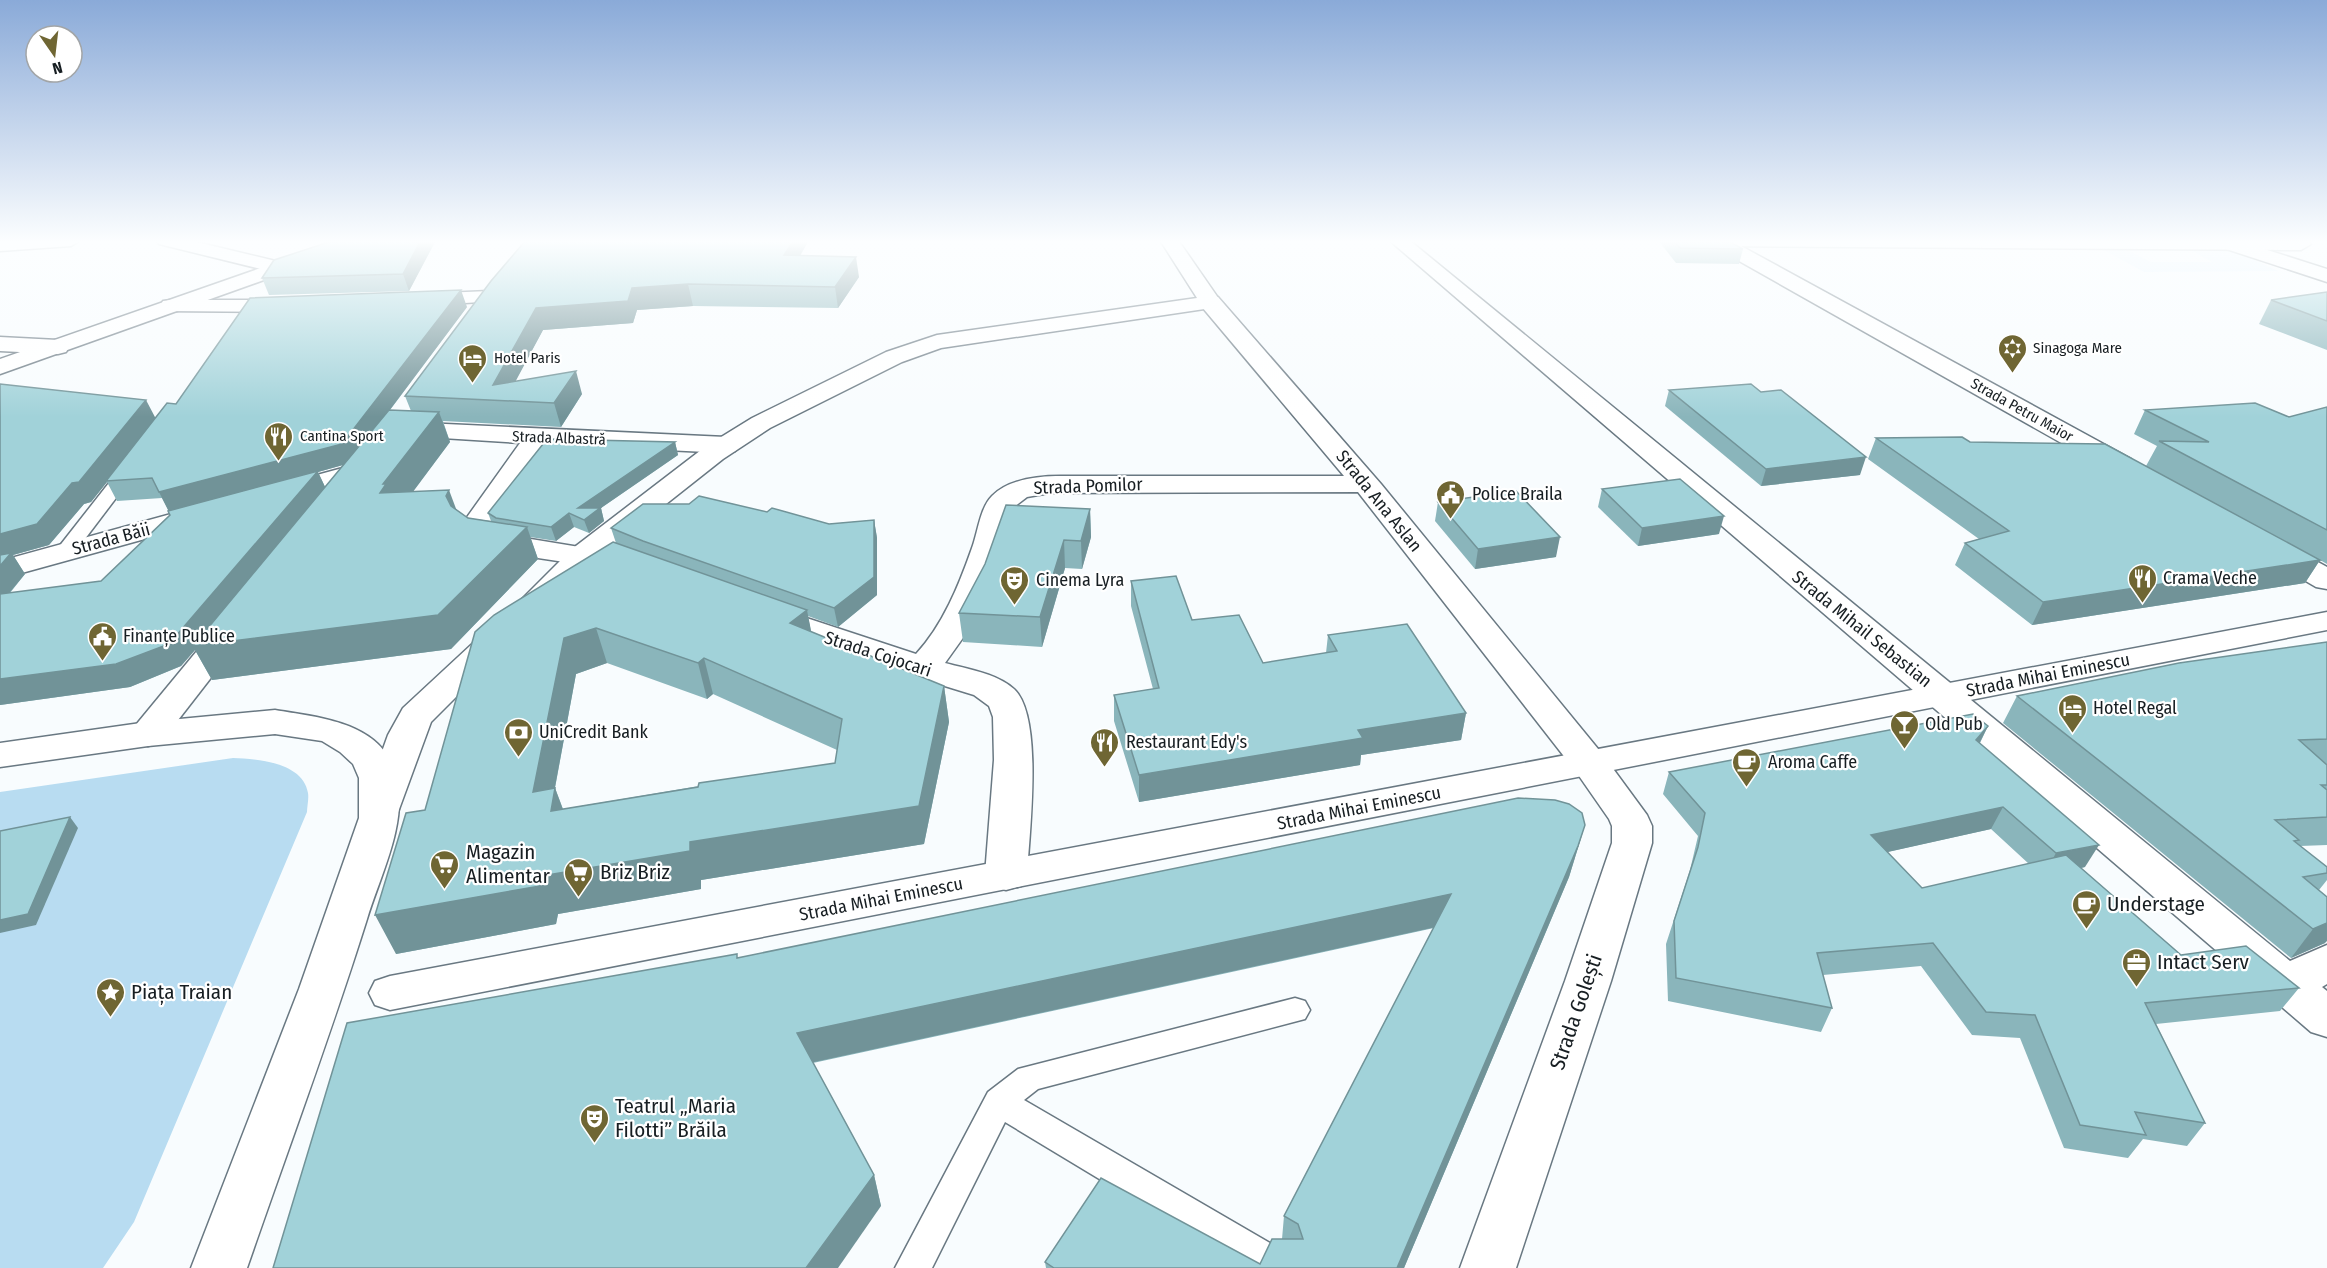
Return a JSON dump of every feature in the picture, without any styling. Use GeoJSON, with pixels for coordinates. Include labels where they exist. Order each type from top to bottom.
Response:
{"type":"FeatureCollection","features":[{"type":"Feature","properties":{"kind":"street"},"geometry":{"type":"LineString","coordinates":[[0,367],[190,299]]}},
{"type":"Feature","properties":{"kind":"street"},"geometry":{"type":"LineString","coordinates":[[396,301],[411,299]]}},
{"type":"Feature","properties":{"kind":"street"},"geometry":{"type":"LineString","coordinates":[[468,325],[487,299]]}},
{"type":"Feature","properties":{"kind":"street","name":"Strada Ana Aslan"},"geometry":{"type":"LineString","coordinates":[[1208,299],[1366,484],[1590,764]]}},
{"type":"Feature","properties":{"kind":"street","name":"Strada Mihail Sebastian"},"geometry":{"type":"LineString","coordinates":[[1469,299],[2327,1018]]}},
{"type":"Feature","properties":{"kind":"street","name":"Strada Petru Maior"},"geometry":{"type":"LineString","coordinates":[[1823,299],[2141,476]]}},
{"type":"Feature","properties":{"kind":"street"},"geometry":{"type":"LineString","coordinates":[[219,1268],[322,989],[406,735],[416,716],[583,555],[726,445],[760,423],[926,344],[1210,302]]}},
{"type":"Feature","properties":{"kind":"street"},"geometry":{"type":"LineString","coordinates":[[171,306],[304,305]]}},
{"type":"Feature","properties":{"kind":"street"},"geometry":{"type":"LineString","coordinates":[[0,344],[58,347]]}},
{"type":"Feature","properties":{"kind":"street"},"geometry":{"type":"LineString","coordinates":[[332,508],[413,401]]}},
{"type":"Feature","properties":{"kind":"street"},"geometry":{"type":"LineString","coordinates":[[537,438],[476,526],[475,531],[492,542],[583,555],[639,568]]}},
{"type":"Feature","properties":{"kind":"street","name":"Strada Albastră"},"geometry":{"type":"LineString","coordinates":[[377,450],[537,438],[726,445]]}},
{"type":"Feature","properties":{"kind":"street"},"geometry":{"type":"LineString","coordinates":[[258,499],[377,450]]}},
{"type":"Feature","properties":{"kind":"street","name":"Strada Pomilor"},"geometry":{"type":"LineString","coordinates":[[921,668],[943,643],[969,594],[1000,504],[1008,495],[1018,490],[1064,484],[1366,484]]}},
{"type":"Feature","properties":{"kind":"street","name":"Strada Băii"},"geometry":{"type":"LineString","coordinates":[[0,570],[224,508]]}},
{"type":"Feature","properties":{"kind":"street"},"geometry":{"type":"LineString","coordinates":[[2254,539],[2327,580]]}},
{"type":"Feature","properties":{"kind":"street","name":"Strada Cojocari"},"geometry":{"type":"LineString","coordinates":[[745,606],[816,633],[986,687],[1000,696],[1008,705],[1013,733],[1006,875]]}},
{"type":"Feature","properties":{"kind":"street"},"geometry":{"type":"LineString","coordinates":[[148,734],[251,607]]}},
{"type":"Feature","properties":{"kind":"street","name":"Strada Mihai Eminescu"},"geometry":{"type":"LineString","coordinates":[[390,993],[2327,621]]}},
{"type":"Feature","properties":{"kind":"street"},"geometry":{"type":"LineString","coordinates":[[0,755],[243,723],[274,722],[332,731],[353,743],[369,758],[378,778],[379,818]]}},
{"type":"Feature","properties":{"kind":"street","name":"Strada Golești"},"geometry":{"type":"LineString","coordinates":[[1488,1268],[1588,981],[1632,843],[1632,826],[1627,815],[1590,764]]}},
{"type":"Feature","properties":{"kind":"street"},"geometry":{"type":"LineString","coordinates":[[2288,983],[2327,963]]}},
{"type":"Feature","properties":{"kind":"lane"},"geometry":{"type":"LineString","coordinates":[[239,326],[253,307]]}},
{"type":"Feature","properties":{"kind":"lane"},"geometry":{"type":"LineString","coordinates":[[65,552],[138,458]]}},
{"type":"Feature","properties":{"kind":"lane"},"geometry":{"type":"LineString","coordinates":[[913,1268],[999,1102],[1029,1078],[1295,1010]]}},
{"type":"Feature","properties":{"kind":"lane"},"geometry":{"type":"LineString","coordinates":[[999,1102],[1280,1268]]}},
{"type":"Feature","properties":{"kind":"shaded area","name":"Piața Traian"},"geometry":{"type":"Polygon","coordinates":[[[233,758],[278,764],[298,775],[308,793],[307,812],[134,1222],[103,1268],[0,1268],[0,792],[233,758]]]}},
{"type":"Feature","properties":{"kind":"building"},"geometry":{"type":"Polygon","coordinates":[[[249,299],[454,299],[342,444],[159,492],[152,478],[106,481],[167,403],[176,404],[249,299]]]}},
{"type":"Feature","properties":{"kind":"building"},"geometry":{"type":"Polygon","coordinates":[[[477,299],[629,299],[536,308],[493,385],[576,371],[554,403],[405,396],[477,299]]]}},
{"type":"Feature","properties":{"kind":"building"},"geometry":{"type":"Polygon","coordinates":[[[2327,299],[2327,321],[2271,300],[2327,299]]]}},
{"type":"Feature","properties":{"kind":"building"},"geometry":{"type":"Polygon","coordinates":[[[0,384],[146,400],[79,482],[72,483],[37,524],[0,534],[0,384]]]}},
{"type":"Feature","properties":{"kind":"building"},"geometry":{"type":"Polygon","coordinates":[[[1751,384],[1761,392],[1781,390],[1866,457],[1766,469],[1669,390],[1751,384]]]}},
{"type":"Feature","properties":{"kind":"building"},"geometry":{"type":"Polygon","coordinates":[[[2255,403],[2289,417],[2327,407],[2327,530],[2159,441],[2209,442],[2145,410],[2255,403]]]}},
{"type":"Feature","properties":{"kind":"building"},"geometry":{"type":"Polygon","coordinates":[[[389,410],[439,412],[383,484],[386,484],[380,493],[449,490],[446,496],[451,506],[468,518],[527,527],[438,615],[193,646],[389,410]]]}},
{"type":"Feature","properties":{"kind":"building"},"geometry":{"type":"Polygon","coordinates":[[[1962,437],[1970,442],[2105,444],[2320,560],[2043,602],[1965,543],[2009,531],[1876,438],[1962,437]]]}},
{"type":"Feature","properties":{"kind":"building"},"geometry":{"type":"Polygon","coordinates":[[[547,439],[675,442],[578,508],[600,508],[584,520],[569,513],[551,527],[496,518],[488,513],[547,439]]]}},
{"type":"Feature","properties":{"kind":"building"},"geometry":{"type":"Polygon","coordinates":[[[318,471],[169,644],[116,664],[0,679],[0,594],[101,581],[170,515],[168,511],[318,471]]]}},
{"type":"Feature","properties":{"kind":"building"},"geometry":{"type":"Polygon","coordinates":[[[1680,479],[1724,516],[1642,528],[1602,489],[1680,479]]]}},
{"type":"Feature","properties":{"kind":"building"},"geometry":{"type":"Polygon","coordinates":[[[1516,491],[1560,537],[1478,549],[1438,502],[1516,491]]]}},
{"type":"Feature","properties":{"kind":"building"},"geometry":{"type":"Polygon","coordinates":[[[699,496],[767,512],[772,508],[829,524],[874,520],[874,577],[834,608],[611,528],[643,504],[689,504],[699,496]]]}},
{"type":"Feature","properties":{"kind":"building","name":"Cinema Lyra"},"geometry":{"type":"Polygon","coordinates":[[[1006,505],[1090,509],[1081,541],[1064,540],[1040,617],[959,613],[985,564],[1006,505]]]}},
{"type":"Feature","properties":{"kind":"building"},"geometry":{"type":"Polygon","coordinates":[[[613,542],[807,610],[790,623],[944,686],[919,806],[690,842],[690,851],[542,876],[540,886],[375,915],[406,813],[425,810],[475,632],[494,615],[613,542]],[[596,628],[564,638],[533,792],[555,788],[551,811],[698,787],[699,783],[835,763],[842,719],[704,658],[698,663],[596,628]]]}},
{"type":"Feature","properties":{"kind":"building"},"geometry":{"type":"Polygon","coordinates":[[[11,553],[0,566],[0,555],[11,553]]]}},
{"type":"Feature","properties":{"kind":"building"},"geometry":{"type":"Polygon","coordinates":[[[1176,576],[1192,620],[1239,615],[1263,663],[1337,651],[1328,635],[1407,624],[1466,713],[1358,730],[1363,738],[1139,775],[1114,695],[1159,688],[1131,581],[1176,576]]]}},
{"type":"Feature","properties":{"kind":"building"},"geometry":{"type":"Polygon","coordinates":[[[2327,642],[2327,739],[2299,740],[2327,765],[2327,785],[2321,785],[2327,790],[2327,817],[2275,820],[2299,840],[2294,841],[2327,867],[2327,873],[2303,877],[2327,897],[2327,923],[2313,929],[2017,696],[2179,663],[2327,642]]]}},
{"type":"Feature","properties":{"kind":"building"},"geometry":{"type":"Polygon","coordinates":[[[1973,714],[1988,726],[1976,740],[2099,845],[2056,853],[2003,807],[1871,835],[1922,888],[2066,855],[2181,955],[2246,946],[2299,988],[2145,1003],[2205,1123],[2135,1112],[2146,1135],[2080,1125],[2035,1015],[1986,1012],[1933,943],[1817,953],[1832,1008],[1676,978],[1674,921],[1698,847],[1705,813],[1669,772],[1973,714]]]}},
{"type":"Feature","properties":{"kind":"building"},"geometry":{"type":"Polygon","coordinates":[[[1518,798],[1555,800],[1569,804],[1582,813],[1585,825],[1397,1268],[1054,1268],[1045,1262],[1101,1178],[1260,1264],[1272,1239],[1303,1239],[1298,1224],[1284,1216],[1451,894],[797,1033],[874,1175],[806,1268],[273,1268],[347,1023],[737,954],[737,958],[1518,798]]]}},
{"type":"Feature","properties":{"kind":"building"},"geometry":{"type":"Polygon","coordinates":[[[70,817],[28,914],[0,920],[0,831],[70,817]]]}},
{"type":"Feature","properties":{"kind":"place","name":"Sinagoga Mare"},"geometry":{"type":"Point","coordinates":[2012,374]}},
{"type":"Feature","properties":{"kind":"place","name":"Hotel Paris"},"geometry":{"type":"Point","coordinates":[473,384]}},
{"type":"Feature","properties":{"kind":"place","name":"Cantina Sport"},"geometry":{"type":"Point","coordinates":[279,462]}},
{"type":"Feature","properties":{"kind":"place","name":"Police Braila"},"geometry":{"type":"Point","coordinates":[1451,520]}},
{"type":"Feature","properties":{"kind":"place","name":"Crama Veche"},"geometry":{"type":"Point","coordinates":[2142,604]}},
{"type":"Feature","properties":{"kind":"place","name":"Cinema Lyra"},"geometry":{"type":"Point","coordinates":[1015,606]}},
{"type":"Feature","properties":{"kind":"place","name":"Finanțe Publice"},"geometry":{"type":"Point","coordinates":[102,662]}},
{"type":"Feature","properties":{"kind":"place","name":"Hotel Regal"},"geometry":{"type":"Point","coordinates":[2072,734]}},
{"type":"Feature","properties":{"kind":"place","name":"Old Pub"},"geometry":{"type":"Point","coordinates":[1904,750]}},
{"type":"Feature","properties":{"kind":"place","name":"UniCredit Bank"},"geometry":{"type":"Point","coordinates":[518,758]}},
{"type":"Feature","properties":{"kind":"place","name":"Restaurant Edy's"},"geometry":{"type":"Point","coordinates":[1105,768]}},
{"type":"Feature","properties":{"kind":"place","name":"Aroma Caffe"},"geometry":{"type":"Point","coordinates":[1747,788]}},
{"type":"Feature","properties":{"kind":"place","name":"Magazin Alimentar"},"geometry":{"type":"Point","coordinates":[445,890]}},
{"type":"Feature","properties":{"kind":"place","name":"Briz Briz"},"geometry":{"type":"Point","coordinates":[579,898]}},
{"type":"Feature","properties":{"kind":"place","name":"Understage"},"geometry":{"type":"Point","coordinates":[2086,930]}},
{"type":"Feature","properties":{"kind":"place","name":"Intact Serv"},"geometry":{"type":"Point","coordinates":[2136,988]}},
{"type":"Feature","properties":{"kind":"place","name":"Piața Traian"},"geometry":{"type":"Point","coordinates":[110,1018]}},
{"type":"Feature","properties":{"kind":"place","name":"Teatrul „Maria Filotti” Brăila"},"geometry":{"type":"Point","coordinates":[594,1144]}}]}
